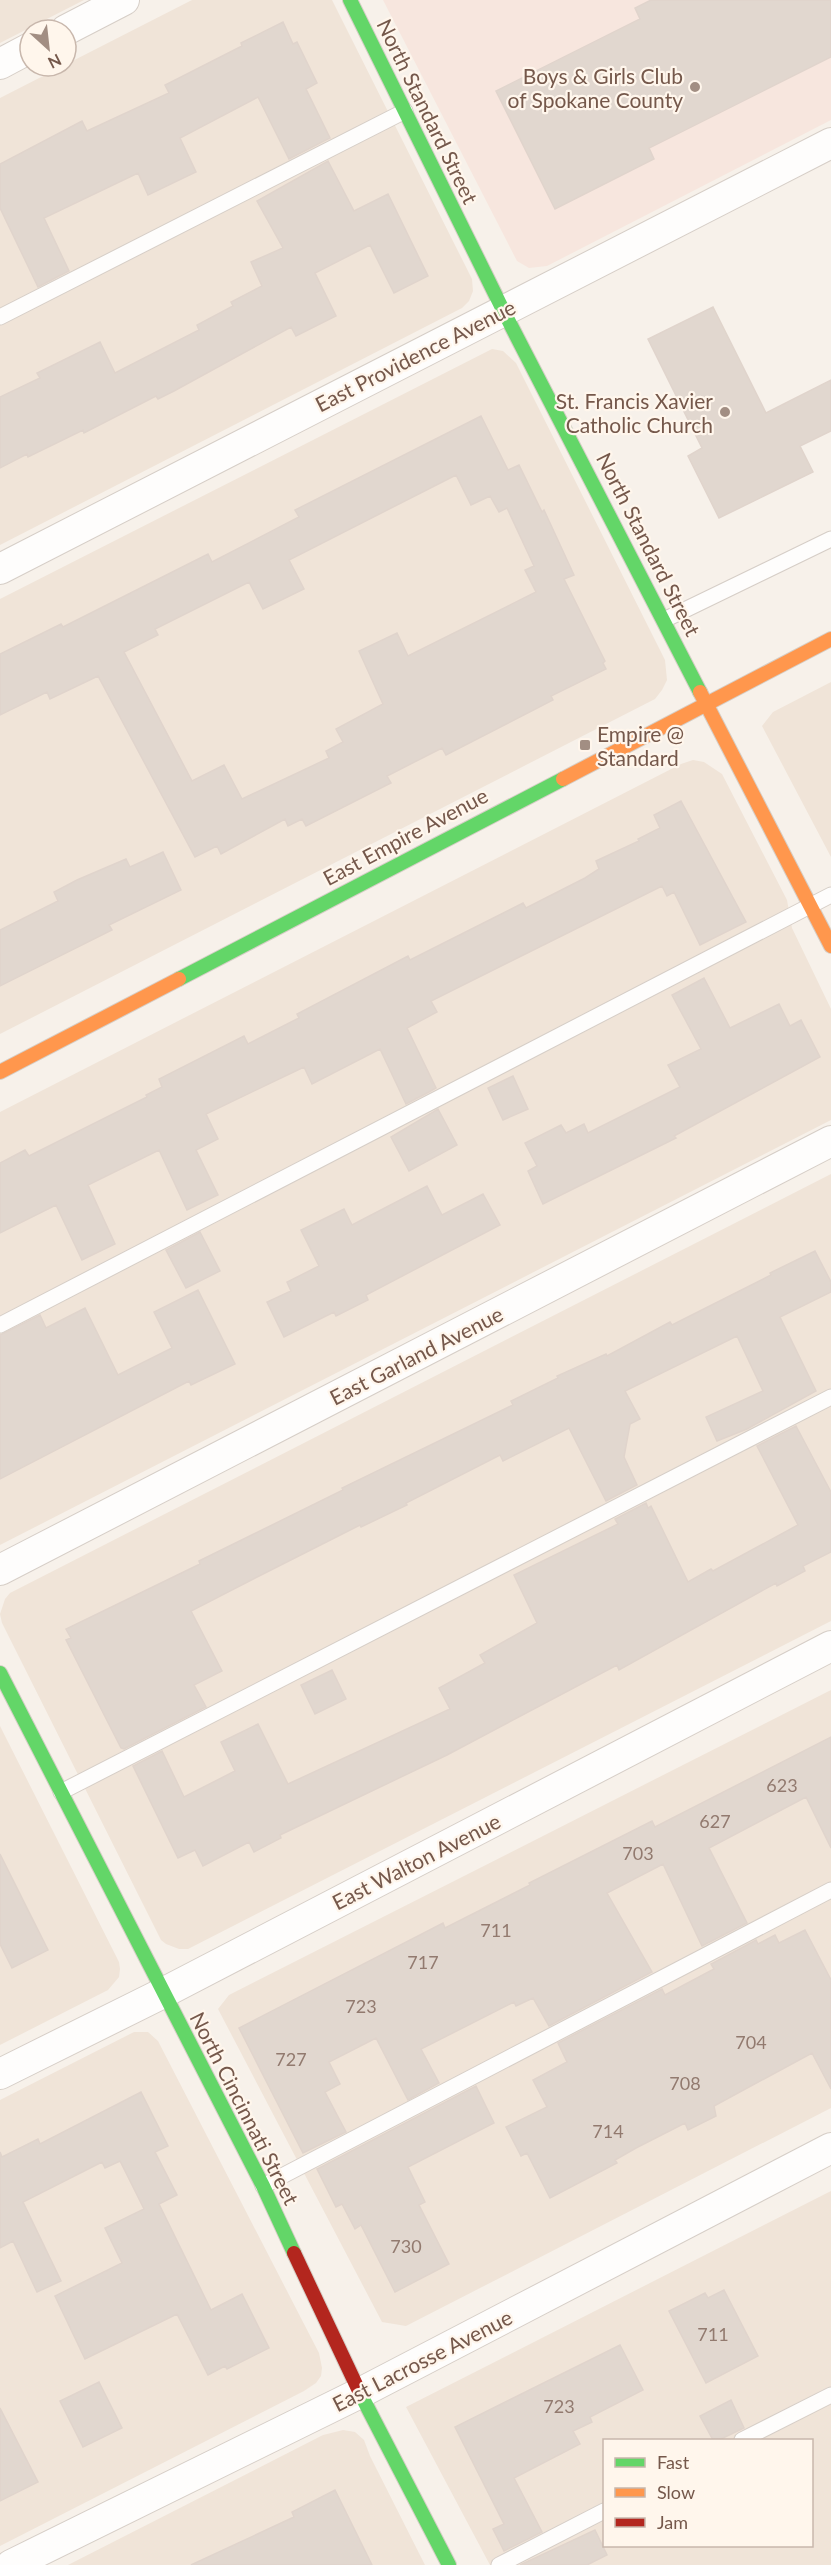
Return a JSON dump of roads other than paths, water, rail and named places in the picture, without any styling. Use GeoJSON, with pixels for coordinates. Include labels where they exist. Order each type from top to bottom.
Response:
{"type":"FeatureCollection","features":[{"type":"Feature","properties":{"kind":"street"},"geometry":{"type":"LineString","coordinates":[[78,24],[124,0]]}},
{"type":"Feature","properties":{"kind":"street","name":"North Standard Street"},"geometry":{"type":"LineString","coordinates":[[350,0],[504,310],[831,946]]}},
{"type":"Feature","properties":{"kind":"street"},"geometry":{"type":"LineString","coordinates":[[0,64],[18,54]]}},
{"type":"Feature","properties":{"kind":"street","name":"East Providence Avenue"},"geometry":{"type":"LineString","coordinates":[[0,570],[830,145]]}},
{"type":"Feature","properties":{"kind":"street","name":"East Empire Avenue"},"geometry":{"type":"LineString","coordinates":[[0,1072],[831,639]]}},
{"type":"Feature","properties":{"kind":"street","name":"East Garland Avenue"},"geometry":{"type":"LineString","coordinates":[[0,1570],[831,1141]]}},
{"type":"Feature","properties":{"kind":"street","name":"East Walton Avenue"},"geometry":{"type":"LineString","coordinates":[[0,2074],[163,1993],[831,1646]]}},
{"type":"Feature","properties":{"kind":"street","name":"North Cincinnati Street"},"geometry":{"type":"LineString","coordinates":[[0,1672],[263,2186],[360,2393],[449,2565]]}},
{"type":"Feature","properties":{"kind":"street","name":"East Lacrosse Avenue"},"geometry":{"type":"LineString","coordinates":[[10,2565],[360,2393],[831,2148]]}},
{"type":"Feature","properties":{"kind":"lane"},"geometry":{"type":"LineString","coordinates":[[0,317],[405,111]]}},
{"type":"Feature","properties":{"kind":"lane"},"geometry":{"type":"LineString","coordinates":[[664,620],[831,539]]}},
{"type":"Feature","properties":{"kind":"lane"},"geometry":{"type":"LineString","coordinates":[[0,1324],[831,895]]}},
{"type":"Feature","properties":{"kind":"lane"},"geometry":{"type":"LineString","coordinates":[[61,1792],[831,1397]]}},
{"type":"Feature","properties":{"kind":"lane"},"geometry":{"type":"LineString","coordinates":[[263,2186],[831,1890]]}},
{"type":"Feature","properties":{"kind":"lane"},"geometry":{"type":"LineString","coordinates":[[744,2439],[831,2395]]}},
{"type":"Feature","properties":{"kind":"lane"},"geometry":{"type":"LineString","coordinates":[[499,2565],[603,2512]]}},
{"type":"Feature","properties":{"kind":"place","name":"Boys & Girls Club of Spokane County"},"geometry":{"type":"Point","coordinates":[695,87]}},
{"type":"Feature","properties":{"kind":"place","name":"St. Francis Xavier Catholic Church"},"geometry":{"type":"Point","coordinates":[725,412]}},
{"type":"Feature","properties":{"kind":"place","name":"Empire @ Standard"},"geometry":{"type":"Point","coordinates":[585,745]}}]}
